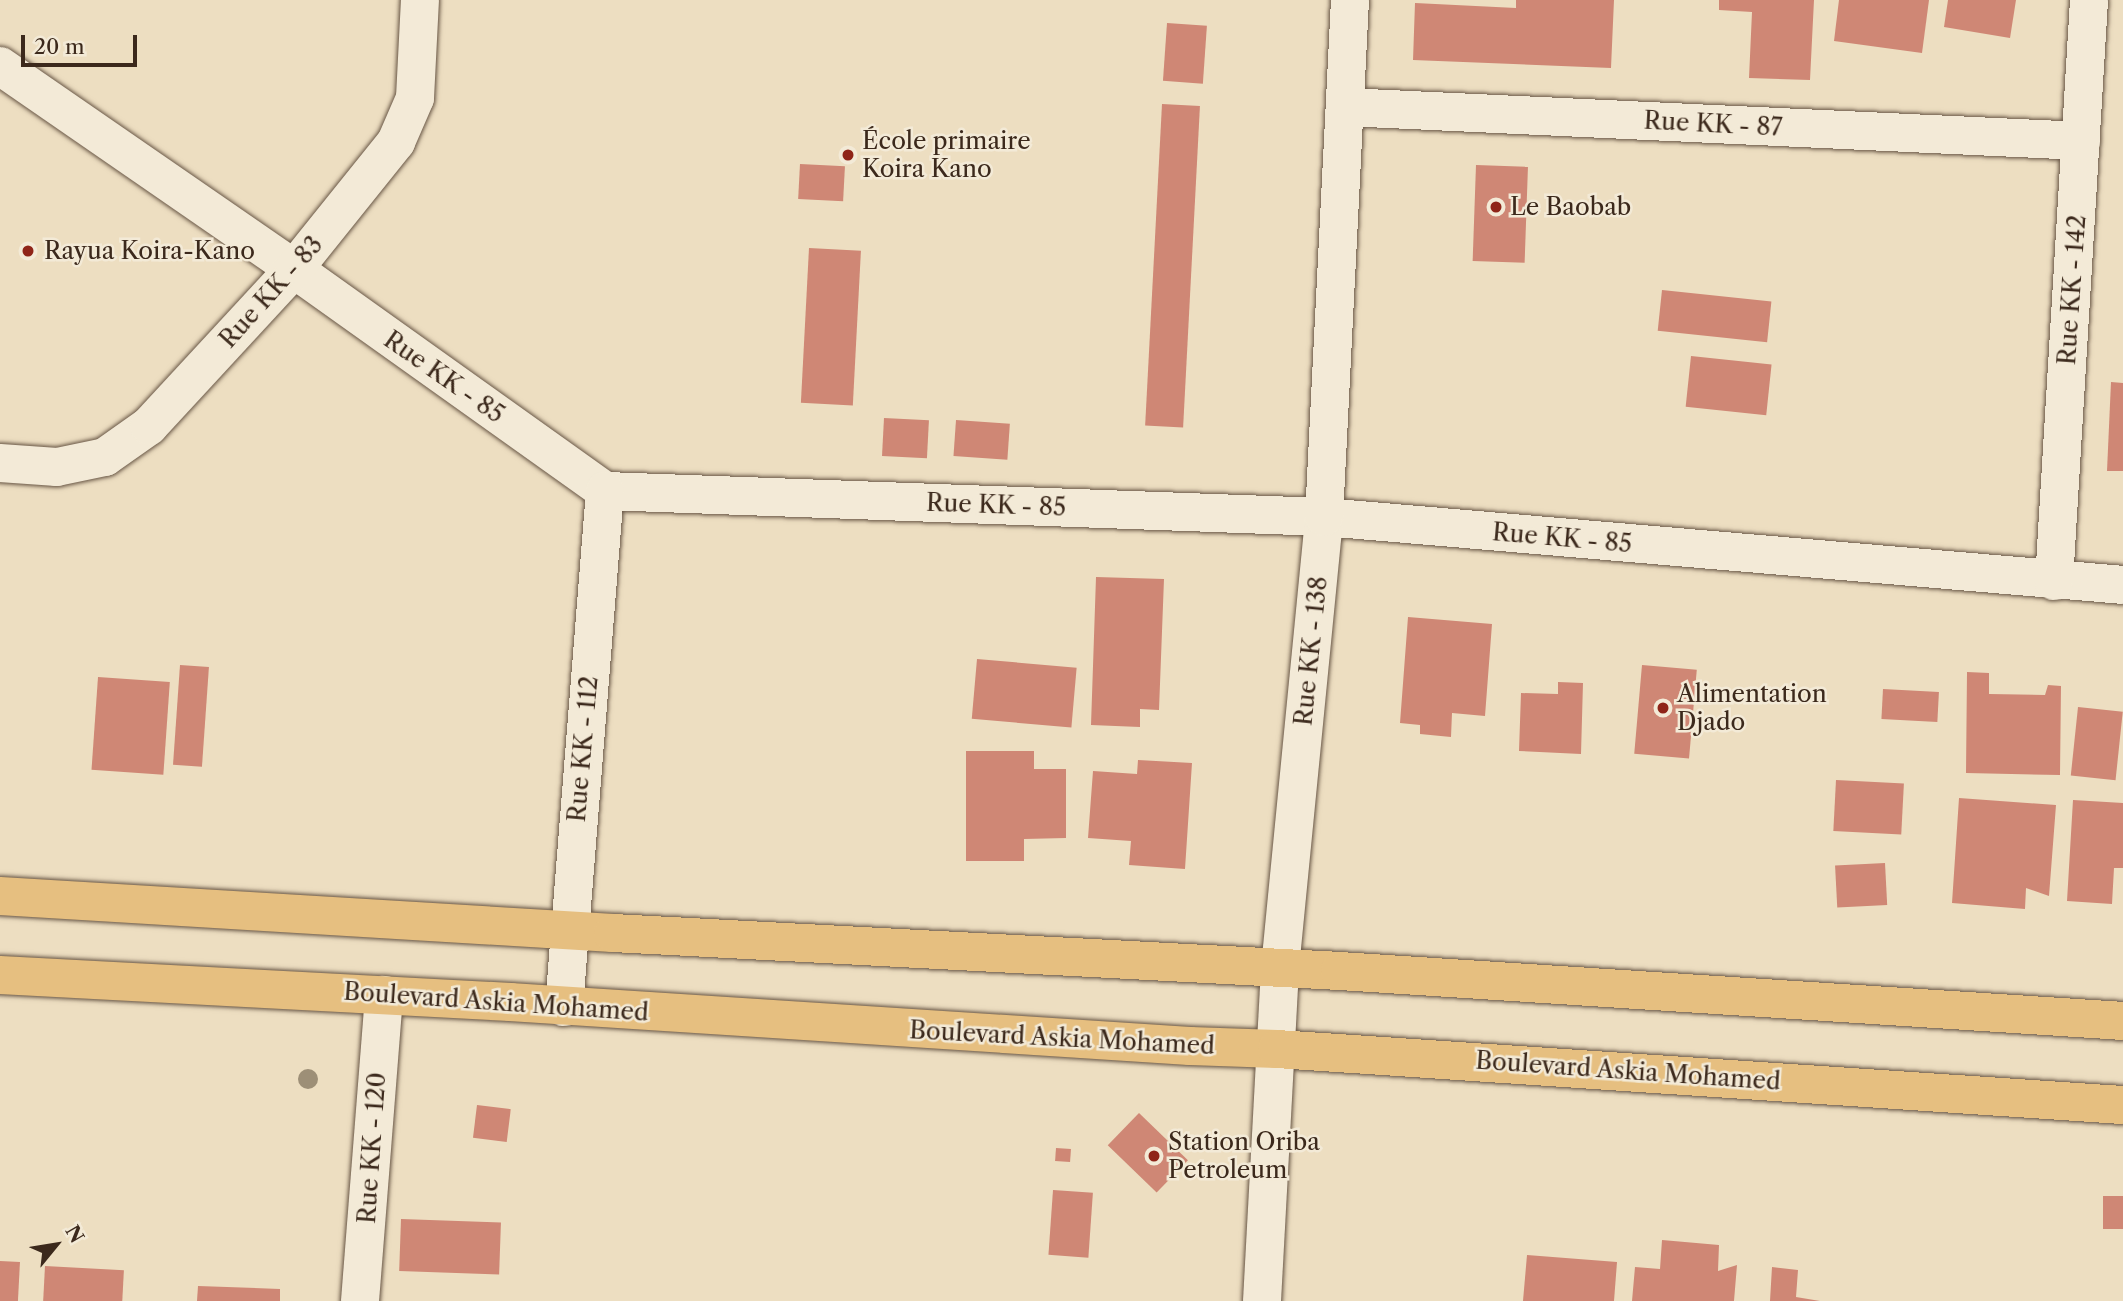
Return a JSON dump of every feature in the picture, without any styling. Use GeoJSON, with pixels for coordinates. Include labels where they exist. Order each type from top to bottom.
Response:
{"type":"FeatureCollection","features":[{"type":"Feature","properties":{"kind":"main road"},"geometry":{"type":"LineString","coordinates":[[0,896],[1280,968],[2123,1021]]}},
{"type":"Feature","properties":{"kind":"main road","name":"Boulevard Askia Mohamed"},"geometry":{"type":"LineString","coordinates":[[0,975],[384,995],[1190,1046],[1278,1049],[2123,1105]]}},
{"type":"Feature","properties":{"kind":"street","name":"Rue KK - 83"},"geometry":{"type":"LineString","coordinates":[[0,463],[57,467],[105,457],[149,426],[294,269],[396,142],[415,98],[420,0]]}},
{"type":"Feature","properties":{"kind":"street","name":"Rue KK - 138"},"geometry":{"type":"LineString","coordinates":[[1262,1301],[1278,1049],[1280,968],[1324,517],[1350,0]]}},
{"type":"Feature","properties":{"kind":"street","name":"Rue KK - 142"},"geometry":{"type":"LineString","coordinates":[[2054,581],[2089,0]]}},
{"type":"Feature","properties":{"kind":"street","name":"Rue KK - 85"},"geometry":{"type":"LineString","coordinates":[[0,66],[294,269],[605,491],[1324,517],[2123,585]]}},
{"type":"Feature","properties":{"kind":"street","name":"Rue KK - 87"},"geometry":{"type":"LineString","coordinates":[[1345,107],[2081,141]]}},
{"type":"Feature","properties":{"kind":"street","name":"Rue KK - 112"},"geometry":{"type":"LineString","coordinates":[[564,1007],[568,929],[605,491]]}},
{"type":"Feature","properties":{"kind":"street","name":"Rue KK - 120"},"geometry":{"type":"LineString","coordinates":[[360,1301],[384,995]]}},
{"type":"Feature","properties":{"kind":"building"},"geometry":{"type":"Polygon","coordinates":[[[1516,0],[1614,0],[1611,68],[1413,60],[1415,3],[1516,8],[1516,0]]]}},
{"type":"Feature","properties":{"kind":"building"},"geometry":{"type":"Polygon","coordinates":[[[1719,0],[1814,0],[1810,80],[1749,78],[1752,12],[1719,10],[1719,0]]]}},
{"type":"Feature","properties":{"kind":"building"},"geometry":{"type":"Polygon","coordinates":[[[1839,0],[1929,0],[1922,53],[1834,41],[1839,0]]]}},
{"type":"Feature","properties":{"kind":"building"},"geometry":{"type":"Polygon","coordinates":[[[1948,0],[2016,0],[2010,38],[1944,27],[1948,0]]]}},
{"type":"Feature","properties":{"kind":"building"},"geometry":{"type":"Polygon","coordinates":[[[1167,23],[1207,26],[1203,84],[1163,81],[1167,23]]]}},
{"type":"Feature","properties":{"kind":"building"},"geometry":{"type":"Polygon","coordinates":[[[1162,104],[1200,106],[1183,428],[1145,426],[1162,104]]]}},
{"type":"Feature","properties":{"kind":"building"},"geometry":{"type":"Polygon","coordinates":[[[800,164],[845,166],[843,201],[798,199],[800,164]]]}},
{"type":"Feature","properties":{"kind":"building"},"geometry":{"type":"Polygon","coordinates":[[[1476,165],[1528,167],[1525,263],[1473,261],[1476,165]]]}},
{"type":"Feature","properties":{"kind":"building"},"geometry":{"type":"Polygon","coordinates":[[[809,248],[861,251],[853,406],[801,403],[809,248]]]}},
{"type":"Feature","properties":{"kind":"building"},"geometry":{"type":"Polygon","coordinates":[[[1662,290],[1771,301],[1767,342],[1658,331],[1662,290]]]}},
{"type":"Feature","properties":{"kind":"building"},"geometry":{"type":"Polygon","coordinates":[[[1691,356],[1772,364],[1766,415],[1686,407],[1691,356]]]}},
{"type":"Feature","properties":{"kind":"building"},"geometry":{"type":"Polygon","coordinates":[[[2111,382],[2123,383],[2123,471],[2107,471],[2111,382]]]}},
{"type":"Feature","properties":{"kind":"building"},"geometry":{"type":"Polygon","coordinates":[[[884,418],[929,420],[927,458],[882,456],[884,418]]]}},
{"type":"Feature","properties":{"kind":"building"},"geometry":{"type":"Polygon","coordinates":[[[956,420],[1010,424],[1007,460],[953,456],[956,420]]]}},
{"type":"Feature","properties":{"kind":"building"},"geometry":{"type":"Polygon","coordinates":[[[1096,577],[1164,579],[1159,710],[1140,709],[1140,727],[1091,725],[1096,577]]]}},
{"type":"Feature","properties":{"kind":"building"},"geometry":{"type":"Polygon","coordinates":[[[1408,617],[1492,624],[1485,716],[1452,713],[1451,737],[1420,734],[1420,725],[1400,723],[1408,617]]]}},
{"type":"Feature","properties":{"kind":"building"},"geometry":{"type":"Polygon","coordinates":[[[977,659],[1077,668],[1071,727],[972,719],[977,659]]]}},
{"type":"Feature","properties":{"kind":"building"},"geometry":{"type":"Polygon","coordinates":[[[180,665],[209,667],[202,767],[173,765],[180,665]]]}},
{"type":"Feature","properties":{"kind":"building"},"geometry":{"type":"Polygon","coordinates":[[[1642,665],[1697,670],[1689,758],[1634,754],[1642,665]]]}},
{"type":"Feature","properties":{"kind":"building"},"geometry":{"type":"Polygon","coordinates":[[[1967,672],[1989,673],[1989,694],[2045,695],[2048,685],[2061,686],[2060,775],[1966,773],[1967,672]]]}},
{"type":"Feature","properties":{"kind":"building"},"geometry":{"type":"Polygon","coordinates":[[[98,677],[170,682],[163,775],[92,770],[98,677]]]}},
{"type":"Feature","properties":{"kind":"building"},"geometry":{"type":"Polygon","coordinates":[[[1558,682],[1583,683],[1581,754],[1519,751],[1521,693],[1558,694],[1558,682]]]}},
{"type":"Feature","properties":{"kind":"building"},"geometry":{"type":"Polygon","coordinates":[[[1883,689],[1939,692],[1937,722],[1881,719],[1883,689]]]}},
{"type":"Feature","properties":{"kind":"building"},"geometry":{"type":"Polygon","coordinates":[[[2078,707],[2123,712],[2116,780],[2071,776],[2078,707]]]}},
{"type":"Feature","properties":{"kind":"building"},"geometry":{"type":"Polygon","coordinates":[[[966,751],[1034,751],[1034,769],[1066,769],[1066,838],[1024,839],[1024,861],[966,861],[966,751]]]}},
{"type":"Feature","properties":{"kind":"building"},"geometry":{"type":"Polygon","coordinates":[[[1138,760],[1192,763],[1185,869],[1129,865],[1131,841],[1088,838],[1093,771],[1137,774],[1138,760]]]}},
{"type":"Feature","properties":{"kind":"building"},"geometry":{"type":"Polygon","coordinates":[[[1836,780],[1904,784],[1901,834],[1833,831],[1836,780]]]}},
{"type":"Feature","properties":{"kind":"building"},"geometry":{"type":"Polygon","coordinates":[[[1959,798],[2056,805],[2049,896],[2026,888],[2025,909],[1952,903],[1959,798]]]}},
{"type":"Feature","properties":{"kind":"building"},"geometry":{"type":"Polygon","coordinates":[[[2073,800],[2123,803],[2123,868],[2114,868],[2112,904],[2067,901],[2073,800]]]}},
{"type":"Feature","properties":{"kind":"building"},"geometry":{"type":"Polygon","coordinates":[[[1885,863],[1887,905],[1837,908],[1835,866],[1885,863]]]}},
{"type":"Feature","properties":{"kind":"building"},"geometry":{"type":"Polygon","coordinates":[[[477,1105],[511,1109],[507,1142],[473,1138],[477,1105]]]}},
{"type":"Feature","properties":{"kind":"building"},"geometry":{"type":"Polygon","coordinates":[[[1139,1113],[1188,1160],[1157,1193],[1108,1145],[1139,1113]]]}},
{"type":"Feature","properties":{"kind":"building"},"geometry":{"type":"Polygon","coordinates":[[[1056,1148],[1071,1149],[1070,1162],[1055,1161],[1056,1148]]]}},
{"type":"Feature","properties":{"kind":"building"},"geometry":{"type":"Polygon","coordinates":[[[1053,1190],[1093,1193],[1088,1258],[1048,1255],[1053,1190]]]}},
{"type":"Feature","properties":{"kind":"building"},"geometry":{"type":"Polygon","coordinates":[[[2103,1196],[2123,1196],[2123,1229],[2103,1229],[2103,1196]]]}},
{"type":"Feature","properties":{"kind":"building"},"geometry":{"type":"Polygon","coordinates":[[[401,1219],[501,1222],[499,1274],[399,1271],[401,1219]]]}},
{"type":"Feature","properties":{"kind":"building"},"geometry":{"type":"Polygon","coordinates":[[[1662,1240],[1719,1245],[1718,1271],[1737,1265],[1734,1301],[1632,1301],[1635,1267],[1660,1269],[1662,1240]]]}},
{"type":"Feature","properties":{"kind":"building"},"geometry":{"type":"Polygon","coordinates":[[[1527,1255],[1617,1262],[1614,1301],[1523,1301],[1527,1255]]]}},
{"type":"Feature","properties":{"kind":"building"},"geometry":{"type":"Polygon","coordinates":[[[0,1261],[20,1262],[18,1301],[0,1301],[0,1261]]]}},
{"type":"Feature","properties":{"kind":"building"},"geometry":{"type":"Polygon","coordinates":[[[45,1266],[124,1270],[122,1301],[43,1301],[45,1266]]]}},
{"type":"Feature","properties":{"kind":"building"},"geometry":{"type":"Polygon","coordinates":[[[1772,1267],[1798,1270],[1796,1297],[1820,1301],[1770,1301],[1772,1267]]]}},
{"type":"Feature","properties":{"kind":"building"},"geometry":{"type":"Polygon","coordinates":[[[198,1286],[280,1289],[280,1301],[197,1301],[198,1286]]]}},
{"type":"Feature","properties":{"kind":"place","name":"École primaire Koira Kano"},"geometry":{"type":"Point","coordinates":[848,155]}},
{"type":"Feature","properties":{"kind":"place","name":"Le Baobab"},"geometry":{"type":"Point","coordinates":[1496,207]}},
{"type":"Feature","properties":{"kind":"place","name":"Rayua Koira-Kano"},"geometry":{"type":"Point","coordinates":[28,251]}},
{"type":"Feature","properties":{"kind":"place","name":"Alimentation Djado"},"geometry":{"type":"Point","coordinates":[1663,708]}},
{"type":"Feature","properties":{"kind":"place","name":"Station Oriba Petroleum"},"geometry":{"type":"Point","coordinates":[1154,1156]}}]}
